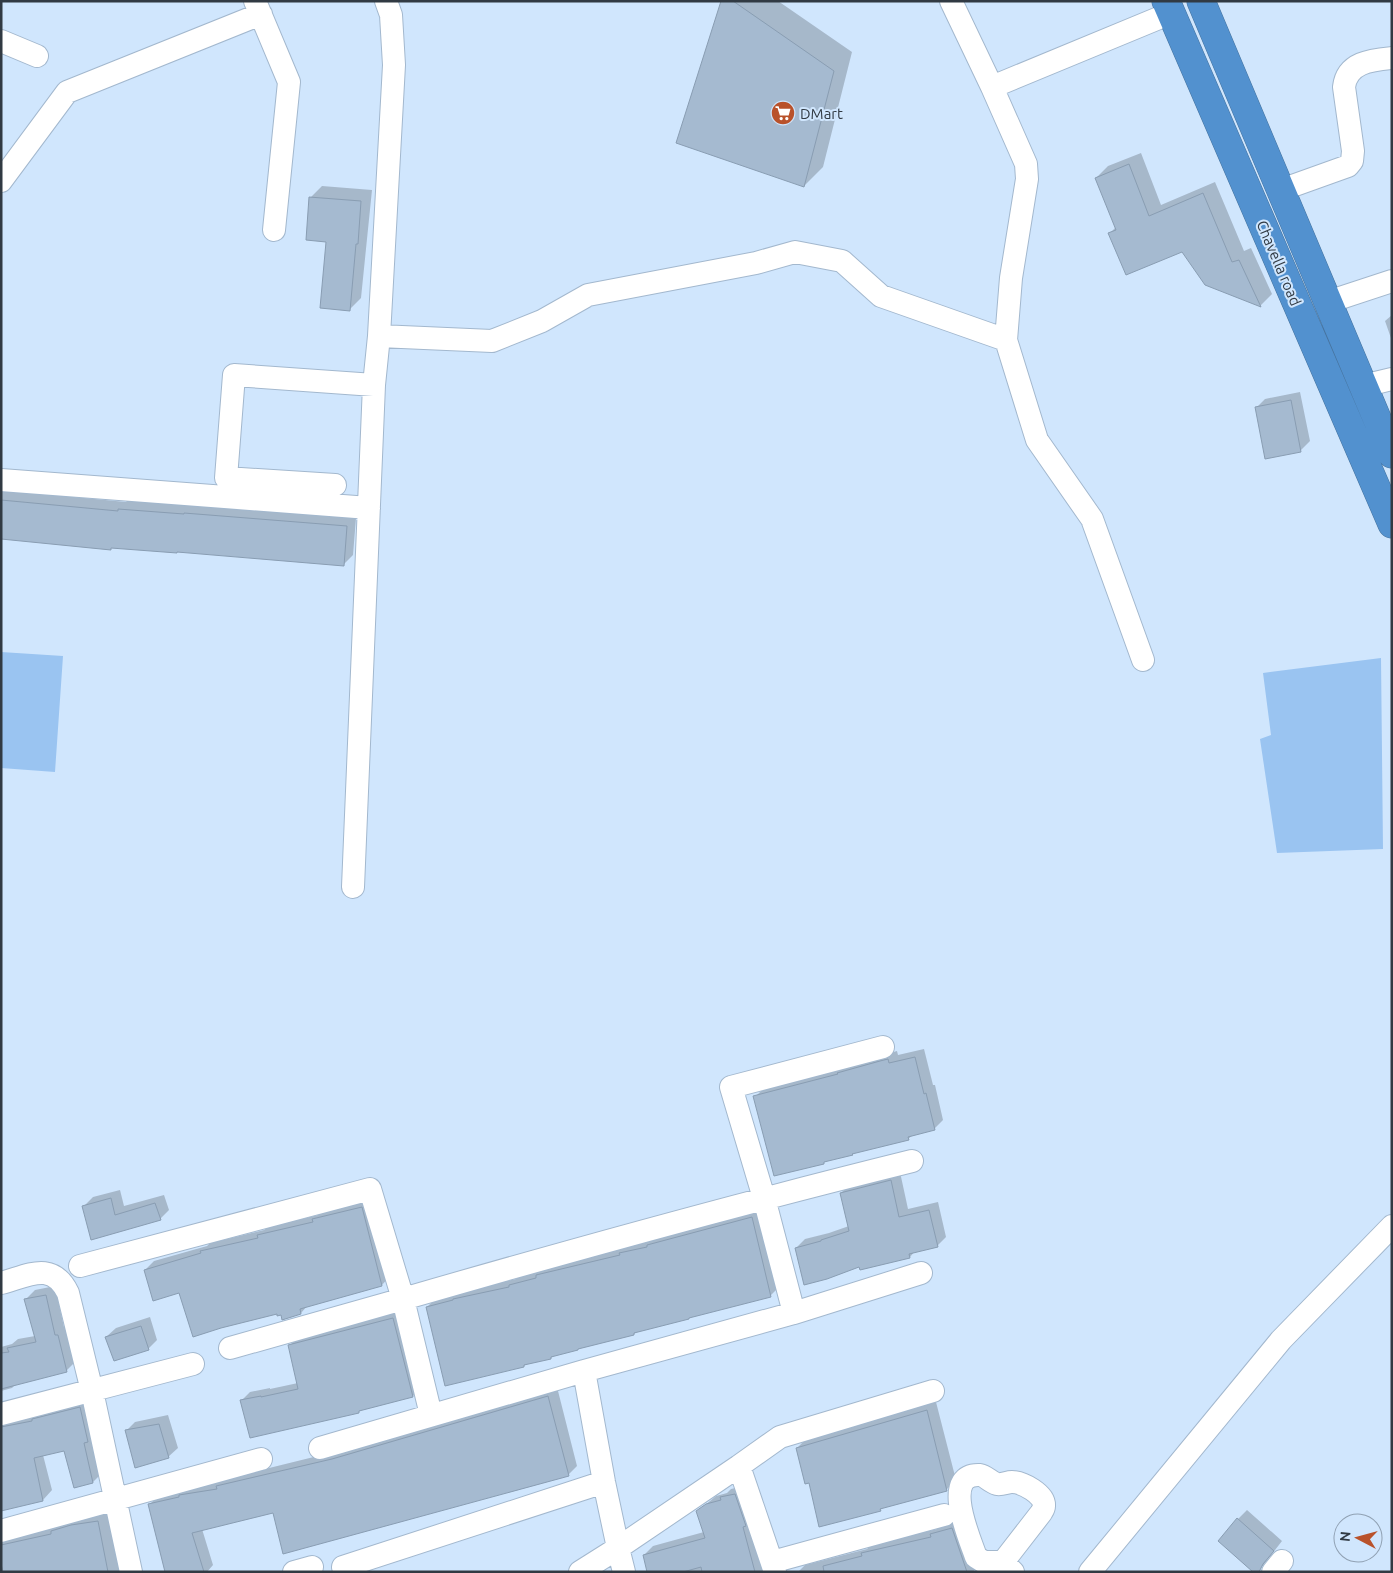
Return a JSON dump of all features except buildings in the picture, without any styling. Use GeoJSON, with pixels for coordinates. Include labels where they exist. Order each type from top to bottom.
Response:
{"type":"FeatureCollection","features":[{"type":"Feature","properties":{"kind":"highway","name":"Chavella road"},"geometry":{"type":"LineString","coordinates":[[1201,1],[1392,454]]}},
{"type":"Feature","properties":{"kind":"highway","name":"Chavella road"},"geometry":{"type":"LineString","coordinates":[[1169,7],[1392,524]]}},
{"type":"Feature","properties":{"kind":"street"},"geometry":{"type":"LineString","coordinates":[[352,887],[374,385],[379,336],[394,65],[391,15],[386,1]]}},
{"type":"Feature","properties":{"kind":"street"},"geometry":{"type":"LineString","coordinates":[[951,1],[1026,164],[1028,179],[1011,278],[1006,340],[1038,440],[1092,519],[1143,660]]}},
{"type":"Feature","properties":{"kind":"street"},"geometry":{"type":"LineString","coordinates":[[992,87],[1169,7]]}},
{"type":"Feature","properties":{"kind":"street"},"geometry":{"type":"LineString","coordinates":[[1,181],[67,92],[258,8],[289,82],[274,230]]}},
{"type":"Feature","properties":{"kind":"street"},"geometry":{"type":"LineString","coordinates":[[1,40],[37,56]]}},
{"type":"Feature","properties":{"kind":"street"},"geometry":{"type":"LineString","coordinates":[[1281,190],[1348,166],[1352,161],[1353,151],[1344,87],[1345,79],[1349,72],[1358,65],[1372,60],[1392,58]]}},
{"type":"Feature","properties":{"kind":"street"},"geometry":{"type":"LineString","coordinates":[[379,336],[492,341],[542,321],[588,295],[756,263],[796,252],[842,261],[881,296],[1006,340]]}},
{"type":"Feature","properties":{"kind":"street"},"geometry":{"type":"LineString","coordinates":[[1328,302],[1392,281]]}},
{"type":"Feature","properties":{"kind":"street"},"geometry":{"type":"LineString","coordinates":[[335,485],[226,478],[234,375],[374,385]]}},
{"type":"Feature","properties":{"kind":"street"},"geometry":{"type":"LineString","coordinates":[[1364,386],[1392,379]]}},
{"type":"Feature","properties":{"kind":"street"},"geometry":{"type":"LineString","coordinates":[[1,480],[369,508]]}},
{"type":"Feature","properties":{"kind":"street"},"geometry":{"type":"LineString","coordinates":[[794,1313],[764,1198],[731,1087],[883,1047]]}},
{"type":"Feature","properties":{"kind":"street"},"geometry":{"type":"LineString","coordinates":[[230,1348],[510,1268],[764,1198],[912,1160]]}},
{"type":"Feature","properties":{"kind":"street"},"geometry":{"type":"LineString","coordinates":[[80,1266],[370,1190],[403,1299],[431,1415]]}},
{"type":"Feature","properties":{"kind":"street"},"geometry":{"type":"LineString","coordinates":[[1090,1572],[1281,1340],[1392,1226]]}},
{"type":"Feature","properties":{"kind":"street"},"geometry":{"type":"LineString","coordinates":[[1,1283],[41,1272],[57,1278],[64,1284],[68,1293],[92,1391],[131,1572]]}},
{"type":"Feature","properties":{"kind":"street"},"geometry":{"type":"LineString","coordinates":[[320,1448],[584,1371],[794,1313],[921,1273]]}},
{"type":"Feature","properties":{"kind":"street"},"geometry":{"type":"LineString","coordinates":[[1,1414],[193,1364]]}},
{"type":"Feature","properties":{"kind":"street"},"geometry":{"type":"LineString","coordinates":[[584,1371],[604,1482],[624,1572]]}},
{"type":"Feature","properties":{"kind":"street"},"geometry":{"type":"LineString","coordinates":[[580,1572],[780,1437],[933,1391]]}},
{"type":"Feature","properties":{"kind":"street"},"geometry":{"type":"LineString","coordinates":[[1,1530],[261,1460]]}},
{"type":"Feature","properties":{"kind":"street"},"geometry":{"type":"LineString","coordinates":[[739,1466],[774,1567],[944,1514]]}},
{"type":"Feature","properties":{"kind":"street"},"geometry":{"type":"LineString","coordinates":[[342,1567],[604,1482]]}},
{"type":"Feature","properties":{"kind":"shaded area"},"geometry":{"type":"Polygon","coordinates":[[[1,652],[63,656],[55,772],[1,768],[1,652]]]}},
{"type":"Feature","properties":{"kind":"shaded area"},"geometry":{"type":"Polygon","coordinates":[[[1381,658],[1383,849],[1277,853],[1260,739],[1271,735],[1263,673],[1381,658]]]}},
{"type":"Feature","properties":{"kind":"place","name":"DMart"},"geometry":{"type":"Point","coordinates":[783,113]}}]}
